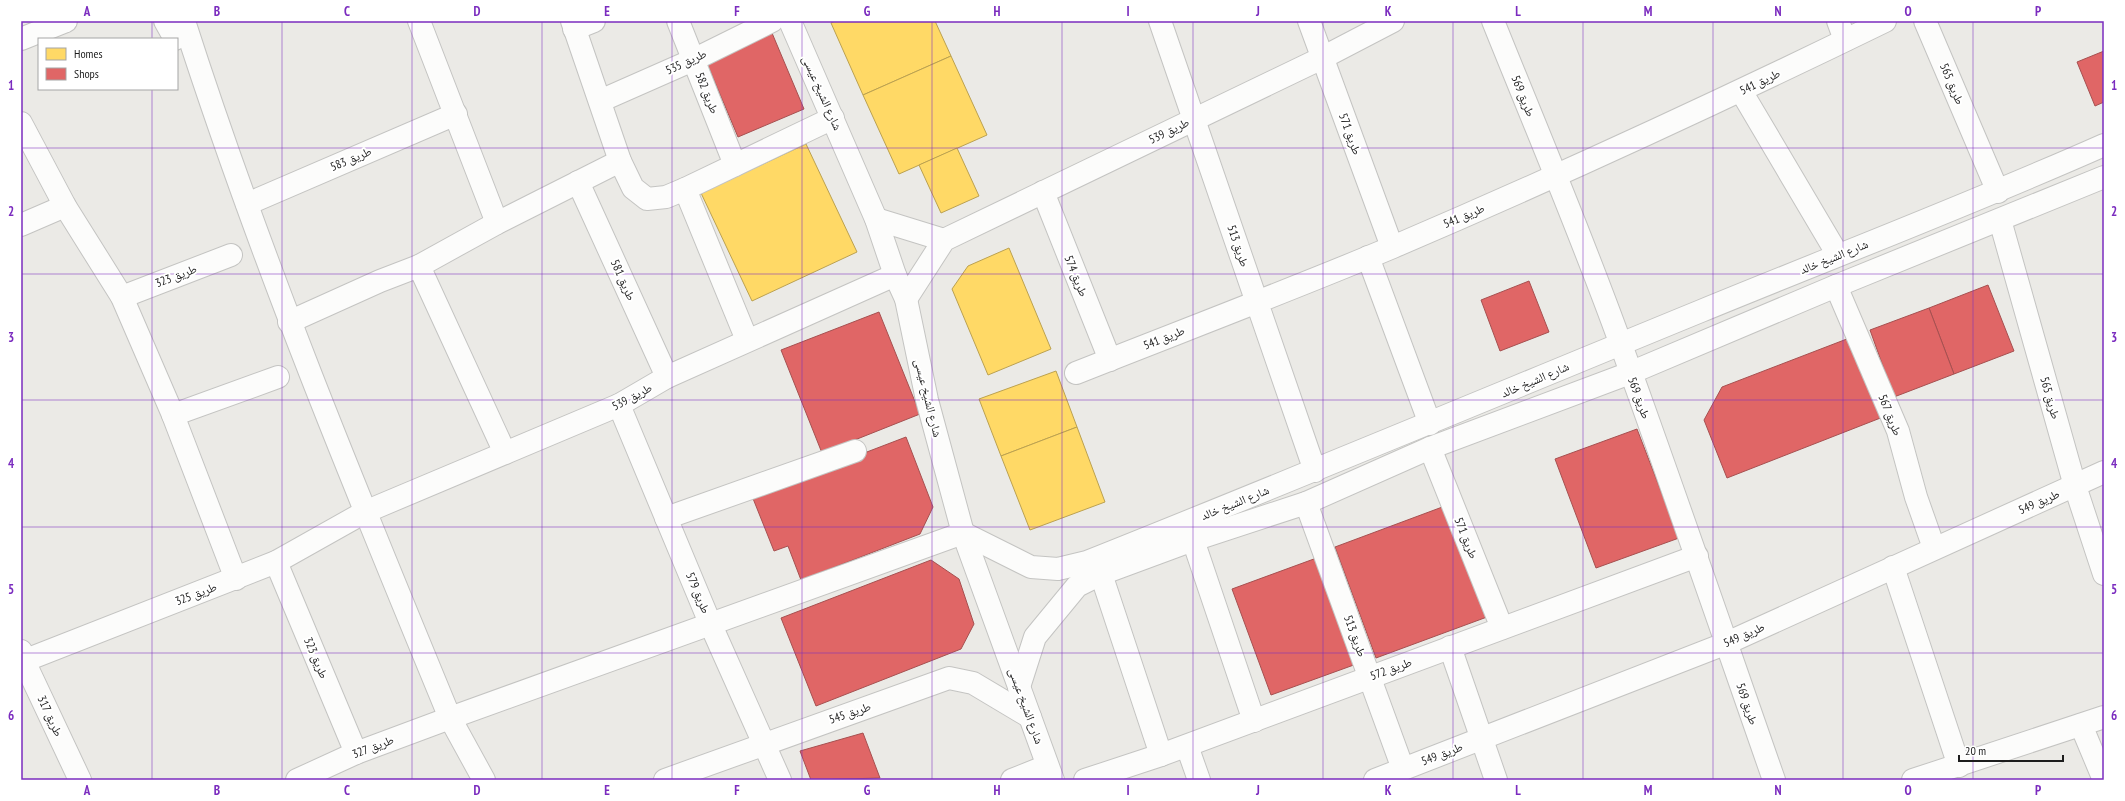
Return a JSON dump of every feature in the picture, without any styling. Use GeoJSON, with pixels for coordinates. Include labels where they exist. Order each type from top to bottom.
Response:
{"type":"FeatureCollection","features":[{"type":"Feature","properties":{"kind":"street"},"geometry":{"type":"LineString","coordinates":[[21,39],[66,21]]}},
{"type":"Feature","properties":{"kind":"street"},"geometry":{"type":"LineString","coordinates":[[165,21],[174,38]]}},
{"type":"Feature","properties":{"kind":"street"},"geometry":{"type":"LineString","coordinates":[[184,21],[211,104],[289,322],[450,718],[484,780]]}},
{"type":"Feature","properties":{"kind":"street"},"geometry":{"type":"LineString","coordinates":[[419,21],[497,223]]}},
{"type":"Feature","properties":{"kind":"street","name":"طريق 582"},"geometry":{"type":"LineString","coordinates":[[678,21],[735,165]]}},
{"type":"Feature","properties":{"kind":"street","name":"طريق 535"},"geometry":{"type":"LineString","coordinates":[[600,101],[693,60],[772,21]]}},
{"type":"Feature","properties":{"kind":"street","name":"شارع الشيخ عيسى"},"geometry":{"type":"LineString","coordinates":[[790,21],[876,219],[895,275],[906,299],[927,400],[964,533],[1050,773]]}},
{"type":"Feature","properties":{"kind":"street","name":"طريق 513"},"geometry":{"type":"LineString","coordinates":[[1160,21],[1315,471]]}},
{"type":"Feature","properties":{"kind":"street","name":"طريق 571"},"geometry":{"type":"LineString","coordinates":[[1309,21],[1392,247]]}},
{"type":"Feature","properties":{"kind":"street","name":"طريق 539"},"geometry":{"type":"LineString","coordinates":[[944,240],[1322,58],[1393,21]]}},
{"type":"Feature","properties":{"kind":"street","name":"طريق 569"},"geometry":{"type":"LineString","coordinates":[[1493,21],[1556,176],[1621,344],[1630,373],[1697,556],[1774,780]]}},
{"type":"Feature","properties":{"kind":"street","name":"طريق 541"},"geometry":{"type":"LineString","coordinates":[[1076,373],[1368,257],[1556,176],[1741,91],[1841,31],[1885,21]]}},
{"type":"Feature","properties":{"kind":"street","name":"طريق 565"},"geometry":{"type":"LineString","coordinates":[[1925,21],[1998,192]]}},
{"type":"Feature","properties":{"kind":"street"},"geometry":{"type":"LineString","coordinates":[[580,24],[600,101],[620,161],[633,188],[647,199],[666,197],[685,189],[833,118]]}},
{"type":"Feature","properties":{"kind":"street"},"geometry":{"type":"LineString","coordinates":[[178,45],[211,104]]}},
{"type":"Feature","properties":{"kind":"street"},"geometry":{"type":"LineString","coordinates":[[1741,91],[1838,255]]}},
{"type":"Feature","properties":{"kind":"street","name":"طريق 583"},"geometry":{"type":"LineString","coordinates":[[247,204],[456,114]]}},
{"type":"Feature","properties":{"kind":"street"},"geometry":{"type":"LineString","coordinates":[[21,123],[65,206],[122,297],[173,415],[236,579]]}},
{"type":"Feature","properties":{"kind":"street","name":"شارع الشيخ خالد"},"geometry":{"type":"LineString","coordinates":[[964,533],[1031,567],[1058,569],[1087,562],[1430,424],[1838,255],[1998,192],[2104,145]]}},
{"type":"Feature","properties":{"kind":"street"},"geometry":{"type":"LineString","coordinates":[[289,322],[380,281],[419,266],[497,223],[620,161]]}},
{"type":"Feature","properties":{"kind":"street","name":"شارع الشيخ خالد"},"geometry":{"type":"LineString","coordinates":[[1019,687],[1035,636],[1077,586],[1101,574],[1193,540],[1306,503],[1430,448],[1630,373],[1836,286],[2104,177]]}},
{"type":"Feature","properties":{"kind":"street","name":"طريق 581"},"geometry":{"type":"LineString","coordinates":[[578,182],[667,378]]}},
{"type":"Feature","properties":{"kind":"street"},"geometry":{"type":"LineString","coordinates":[[685,189],[747,340]]}},
{"type":"Feature","properties":{"kind":"street","name":"طريق 574"},"geometry":{"type":"LineString","coordinates":[[1043,192],[1110,360]]}},
{"type":"Feature","properties":{"kind":"street"},"geometry":{"type":"LineString","coordinates":[[21,225],[65,206]]}},
{"type":"Feature","properties":{"kind":"street"},"geometry":{"type":"LineString","coordinates":[[876,219],[944,240],[906,299]]}},
{"type":"Feature","properties":{"kind":"street","name":"طريق 565"},"geometry":{"type":"LineString","coordinates":[[2000,220],[2075,486],[2104,574]]}},
{"type":"Feature","properties":{"kind":"street","name":"طريق 323"},"geometry":{"type":"LineString","coordinates":[[122,297],[231,255]]}},
{"type":"Feature","properties":{"kind":"street"},"geometry":{"type":"LineString","coordinates":[[1368,257],[1430,424]]}},
{"type":"Feature","properties":{"kind":"street"},"geometry":{"type":"LineString","coordinates":[[419,266],[505,453]]}},
{"type":"Feature","properties":{"kind":"street","name":"طريق 539"},"geometry":{"type":"LineString","coordinates":[[366,512],[619,405],[667,378],[747,340],[895,275]]}},
{"type":"Feature","properties":{"kind":"street","name":"طريق 567"},"geometry":{"type":"LineString","coordinates":[[1836,286],[1898,431],[1916,497],[1934,548]]}},
{"type":"Feature","properties":{"kind":"street"},"geometry":{"type":"LineString","coordinates":[[173,415],[278,378]]}},
{"type":"Feature","properties":{"kind":"street","name":"طريق 579"},"geometry":{"type":"LineString","coordinates":[[619,405],[710,623],[762,744],[780,780]]}},
{"type":"Feature","properties":{"kind":"street","name":"طريق 571"},"geometry":{"type":"LineString","coordinates":[[1430,448],[1502,628]]}},
{"type":"Feature","properties":{"kind":"street"},"geometry":{"type":"LineString","coordinates":[[666,518],[855,451]]}},
{"type":"Feature","properties":{"kind":"street","name":"طريق 549"},"geometry":{"type":"LineString","coordinates":[[1376,780],[1727,643],[2104,472]]}},
{"type":"Feature","properties":{"kind":"street","name":"طريق 513"},"geometry":{"type":"LineString","coordinates":[[1306,503],[1371,677],[1403,769]]}},
{"type":"Feature","properties":{"kind":"street","name":"طريق 325"},"geometry":{"type":"LineString","coordinates":[[22,658],[236,579],[276,562],[366,512]]}},
{"type":"Feature","properties":{"kind":"street","name":"طريق 327"},"geometry":{"type":"LineString","coordinates":[[296,780],[356,753],[450,718],[710,623],[964,533]]}},
{"type":"Feature","properties":{"kind":"street"},"geometry":{"type":"LineString","coordinates":[[1193,540],[1254,721]]}},
{"type":"Feature","properties":{"kind":"street","name":"طريق 572"},"geometry":{"type":"LineString","coordinates":[[1085,780],[1187,746],[1697,556]]}},
{"type":"Feature","properties":{"kind":"street","name":"طريق 323"},"geometry":{"type":"LineString","coordinates":[[276,562],[356,753]]}},
{"type":"Feature","properties":{"kind":"street"},"geometry":{"type":"LineString","coordinates":[[1893,567],[1959,766]]}},
{"type":"Feature","properties":{"kind":"street"},"geometry":{"type":"LineString","coordinates":[[1101,574],[1161,755]]}},
{"type":"Feature","properties":{"kind":"street"},"geometry":{"type":"LineString","coordinates":[[1450,648],[1496,780]]}},
{"type":"Feature","properties":{"kind":"street","name":"طريق 317"},"geometry":{"type":"LineString","coordinates":[[22,658],[80,780]]}},
{"type":"Feature","properties":{"kind":"street","name":"طريق 545"},"geometry":{"type":"LineString","coordinates":[[665,780],[949,678],[973,683],[1030,717]]}},
{"type":"Feature","properties":{"kind":"street"},"geometry":{"type":"LineString","coordinates":[[1913,780],[2104,717]]}},
{"type":"Feature","properties":{"kind":"street"},"geometry":{"type":"LineString","coordinates":[[2081,725],[2104,780]]}},
{"type":"Feature","properties":{"kind":"street"},"geometry":{"type":"LineString","coordinates":[[1187,746],[1199,780]]}},
{"type":"Feature","properties":{"kind":"street"},"geometry":{"type":"LineString","coordinates":[[1012,780],[1050,773]]}},
{"type":"Feature","properties":{"kind":"building: Homes"},"geometry":{"type":"Polygon","coordinates":[[[835,21],[935,21],[951,56],[863,95],[831,23],[835,21]]]}},
{"type":"Feature","properties":{"kind":"building: Homes"},"geometry":{"type":"Polygon","coordinates":[[[951,56],[987,135],[899,174],[863,95],[951,56]]]}},
{"type":"Feature","properties":{"kind":"building: Homes"},"geometry":{"type":"Polygon","coordinates":[[[806,144],[857,252],[752,301],[701,193],[806,144]]]}},
{"type":"Feature","properties":{"kind":"building: Homes"},"geometry":{"type":"Polygon","coordinates":[[[957,148],[979,196],[941,213],[919,165],[957,148]]]}},
{"type":"Feature","properties":{"kind":"building: Homes"},"geometry":{"type":"Polygon","coordinates":[[[1009,248],[1051,349],[988,375],[952,289],[968,266],[1009,248]]]}},
{"type":"Feature","properties":{"kind":"building: Homes"},"geometry":{"type":"Polygon","coordinates":[[[1056,371],[1077,427],[1001,456],[979,399],[1056,371]]]}},
{"type":"Feature","properties":{"kind":"building: Homes"},"geometry":{"type":"Polygon","coordinates":[[[1077,427],[1105,502],[1030,530],[1001,456],[1077,427]]]}},
{"type":"Feature","properties":{"kind":"building: Shops"},"geometry":{"type":"Polygon","coordinates":[[[772,33],[804,109],[738,137],[706,61],[772,33]]]}},
{"type":"Feature","properties":{"kind":"building: Shops"},"geometry":{"type":"Polygon","coordinates":[[[2104,51],[2104,102],[2095,106],[2077,62],[2104,51]]]}},
{"type":"Feature","properties":{"kind":"building: Shops"},"geometry":{"type":"Polygon","coordinates":[[[1529,281],[1549,332],[1500,351],[1481,300],[1529,281]]]}},
{"type":"Feature","properties":{"kind":"building: Shops"},"geometry":{"type":"Polygon","coordinates":[[[1988,285],[2014,351],[1954,374],[1929,308],[1988,285]]]}},
{"type":"Feature","properties":{"kind":"building: Shops"},"geometry":{"type":"Polygon","coordinates":[[[1929,308],[1954,374],[1894,397],[1870,330],[1929,308]]]}},
{"type":"Feature","properties":{"kind":"building: Shops"},"geometry":{"type":"Polygon","coordinates":[[[879,312],[920,414],[822,453],[781,350],[879,312]]]}},
{"type":"Feature","properties":{"kind":"building: Shops"},"geometry":{"type":"Polygon","coordinates":[[[1852,337],[1883,417],[1727,478],[1704,420],[1722,387],[1852,337]]]}},
{"type":"Feature","properties":{"kind":"building: Shops"},"geometry":{"type":"Polygon","coordinates":[[[1637,429],[1679,538],[1596,568],[1555,459],[1637,429]]]}},
{"type":"Feature","properties":{"kind":"building: Shops"},"geometry":{"type":"Polygon","coordinates":[[[906,437],[933,507],[920,534],[801,580],[788,546],[774,551],[752,496],[906,437]]]}},
{"type":"Feature","properties":{"kind":"building: Shops"},"geometry":{"type":"Polygon","coordinates":[[[1445,506],[1487,617],[1376,658],[1335,547],[1445,506]]]}},
{"type":"Feature","properties":{"kind":"building: Shops"},"geometry":{"type":"Polygon","coordinates":[[[1322,556],[1362,662],[1271,695],[1232,589],[1322,556]]]}},
{"type":"Feature","properties":{"kind":"building: Shops"},"geometry":{"type":"Polygon","coordinates":[[[931,560],[959,579],[974,624],[961,649],[816,706],[781,618],[931,560]]]}},
{"type":"Feature","properties":{"kind":"building: Shops"},"geometry":{"type":"Polygon","coordinates":[[[863,733],[880,778],[811,780],[800,751],[863,733]]]}}]}
